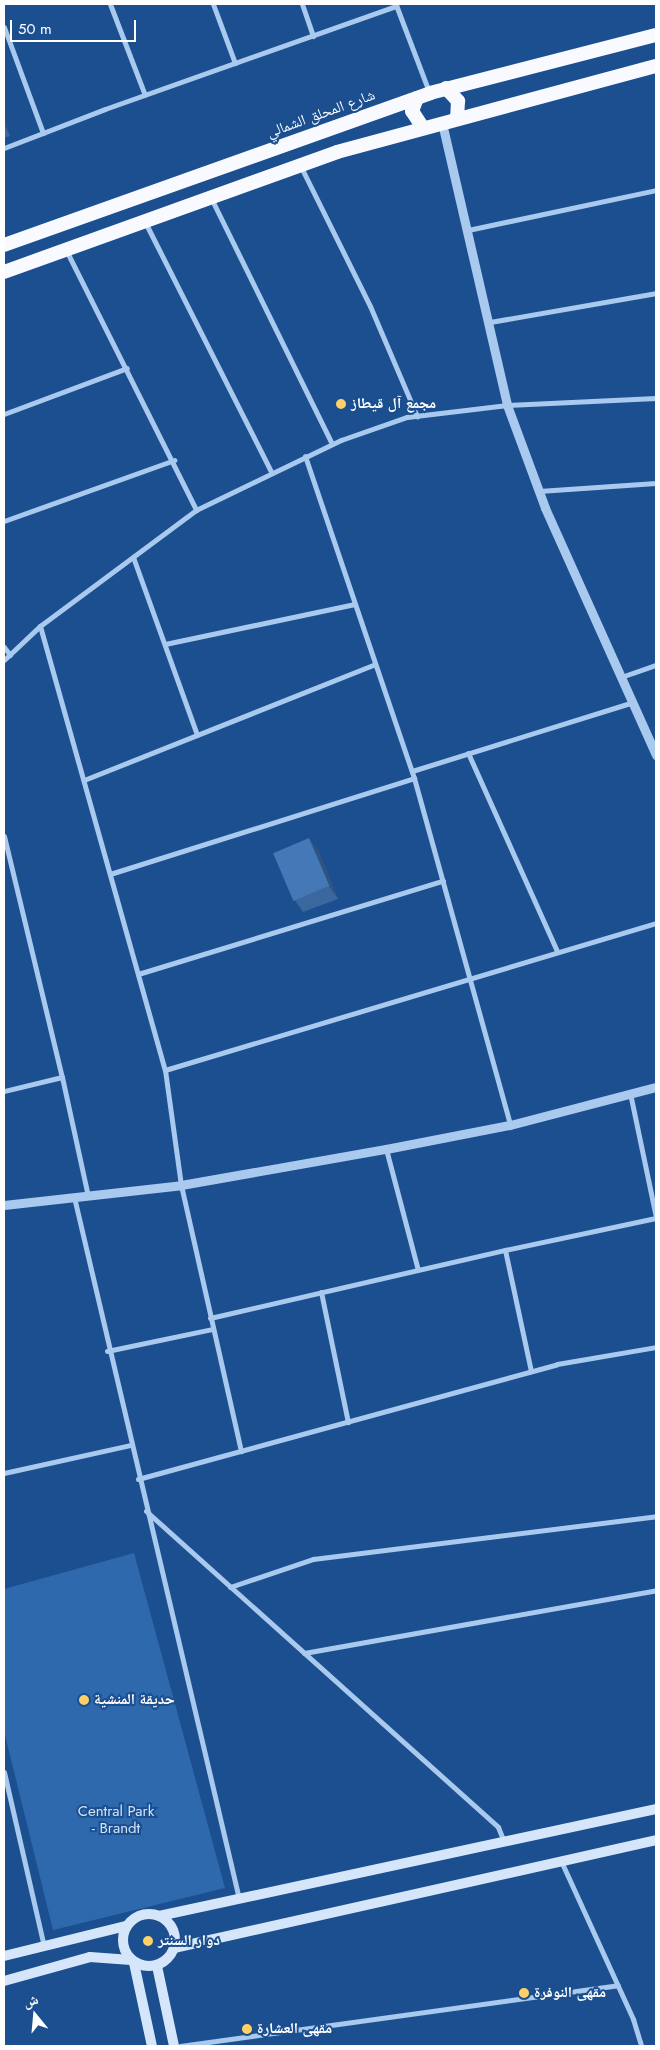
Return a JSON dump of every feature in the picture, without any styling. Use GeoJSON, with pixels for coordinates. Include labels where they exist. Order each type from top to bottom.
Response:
{"type":"FeatureCollection","features":[{"type":"Feature","properties":{"kind":"highway","name":"شارع المحلق الشمالي"},"geometry":{"type":"LineString","coordinates":[[4,245],[423,95],[656,35]]}},
{"type":"Feature","properties":{"kind":"highway"},"geometry":{"type":"LineString","coordinates":[[4,272],[300,166],[423,128],[656,66]]}},
{"type":"Feature","properties":{"kind":"highway"},"geometry":{"type":"LineString","coordinates":[[446,88],[458,101],[457,119]]}},
{"type":"Feature","properties":{"kind":"highway"},"geometry":{"type":"LineString","coordinates":[[423,95],[412,110],[414,118],[423,128]]}},
{"type":"Feature","properties":{"kind":"main road"},"geometry":{"type":"LineString","coordinates":[[4,1956],[126,1926],[141,1915],[159,1916],[239,1900],[656,1809]]}},
{"type":"Feature","properties":{"kind":"main road"},"geometry":{"type":"LineString","coordinates":[[174,1948],[656,1840]]}},
{"type":"Feature","properties":{"kind":"main road"},"geometry":{"type":"LineString","coordinates":[[4,1981],[90,1957],[157,1966],[168,1959],[174,1948],[171,1926],[159,1916]]}},
{"type":"Feature","properties":{"kind":"main road"},"geometry":{"type":"LineString","coordinates":[[126,1926],[122,1940],[132,1962],[152,2046]]}},
{"type":"Feature","properties":{"kind":"main road"},"geometry":{"type":"LineString","coordinates":[[157,1966],[174,2046]]}},
{"type":"Feature","properties":{"kind":"street"},"geometry":{"type":"LineString","coordinates":[[110,4],[144,95]]}},
{"type":"Feature","properties":{"kind":"street"},"geometry":{"type":"LineString","coordinates":[[214,4],[235,63]]}},
{"type":"Feature","properties":{"kind":"street"},"geometry":{"type":"LineString","coordinates":[[302,4],[313,36]]}},
{"type":"Feature","properties":{"kind":"street"},"geometry":{"type":"LineString","coordinates":[[4,148],[144,95],[396,5],[423,95]]}},
{"type":"Feature","properties":{"kind":"street"},"geometry":{"type":"LineString","coordinates":[[4,27],[43,133]]}},
{"type":"Feature","properties":{"kind":"street"},"geometry":{"type":"LineString","coordinates":[[442,123],[490,322],[507,405],[539,491],[656,755]]}},
{"type":"Feature","properties":{"kind":"street"},"geometry":{"type":"LineString","coordinates":[[300,166],[370,306],[417,416]]}},
{"type":"Feature","properties":{"kind":"street"},"geometry":{"type":"LineString","coordinates":[[468,230],[656,190]]}},
{"type":"Feature","properties":{"kind":"street"},"geometry":{"type":"LineString","coordinates":[[210,198],[332,444]]}},
{"type":"Feature","properties":{"kind":"street"},"geometry":{"type":"LineString","coordinates":[[145,221],[271,471]]}},
{"type":"Feature","properties":{"kind":"street"},"geometry":{"type":"LineString","coordinates":[[66,249],[174,460],[196,510]]}},
{"type":"Feature","properties":{"kind":"street"},"geometry":{"type":"LineString","coordinates":[[490,322],[656,293]]}},
{"type":"Feature","properties":{"kind":"street"},"geometry":{"type":"LineString","coordinates":[[4,414],[127,368]]}},
{"type":"Feature","properties":{"kind":"street"},"geometry":{"type":"LineString","coordinates":[[4,660],[40,626],[196,510],[271,471],[332,444],[417,416],[507,405],[656,398]]}},
{"type":"Feature","properties":{"kind":"street"},"geometry":{"type":"LineString","coordinates":[[305,456],[412,771],[510,1125]]}},
{"type":"Feature","properties":{"kind":"street"},"geometry":{"type":"LineString","coordinates":[[4,521],[174,460]]}},
{"type":"Feature","properties":{"kind":"street"},"geometry":{"type":"LineString","coordinates":[[539,491],[656,483]]}},
{"type":"Feature","properties":{"kind":"street"},"geometry":{"type":"LineString","coordinates":[[133,557],[197,735]]}},
{"type":"Feature","properties":{"kind":"street"},"geometry":{"type":"LineString","coordinates":[[164,644],[355,604]]}},
{"type":"Feature","properties":{"kind":"street"},"geometry":{"type":"LineString","coordinates":[[40,626],[165,1070],[181,1185],[241,1451]]}},
{"type":"Feature","properties":{"kind":"street"},"geometry":{"type":"LineString","coordinates":[[4,647],[10,655]]}},
{"type":"Feature","properties":{"kind":"street"},"geometry":{"type":"LineString","coordinates":[[84,780],[375,664]]}},
{"type":"Feature","properties":{"kind":"street"},"geometry":{"type":"LineString","coordinates":[[621,677],[656,665]]}},
{"type":"Feature","properties":{"kind":"street"},"geometry":{"type":"LineString","coordinates":[[412,771],[632,702]]}},
{"type":"Feature","properties":{"kind":"street"},"geometry":{"type":"LineString","coordinates":[[468,753],[557,951]]}},
{"type":"Feature","properties":{"kind":"street"},"geometry":{"type":"LineString","coordinates":[[110,874],[414,778]]}},
{"type":"Feature","properties":{"kind":"street"},"geometry":{"type":"LineString","coordinates":[[4,836],[62,1077],[88,1196]]}},
{"type":"Feature","properties":{"kind":"street"},"geometry":{"type":"LineString","coordinates":[[138,974],[442,881]]}},
{"type":"Feature","properties":{"kind":"street"},"geometry":{"type":"LineString","coordinates":[[165,1070],[469,977],[656,923]]}},
{"type":"Feature","properties":{"kind":"street"},"geometry":{"type":"LineString","coordinates":[[4,1091],[62,1077]]}},
{"type":"Feature","properties":{"kind":"street"},"geometry":{"type":"LineString","coordinates":[[4,1205],[181,1185],[386,1149],[510,1125],[656,1086]]}},
{"type":"Feature","properties":{"kind":"street"},"geometry":{"type":"LineString","coordinates":[[210,1318],[505,1250],[656,1218],[630,1093]]}},
{"type":"Feature","properties":{"kind":"street"},"geometry":{"type":"LineString","coordinates":[[386,1149],[418,1270]]}},
{"type":"Feature","properties":{"kind":"street"},"geometry":{"type":"LineString","coordinates":[[74,1197],[107,1351],[239,1900]]}},
{"type":"Feature","properties":{"kind":"street"},"geometry":{"type":"LineString","coordinates":[[505,1250],[531,1371]]}},
{"type":"Feature","properties":{"kind":"street"},"geometry":{"type":"LineString","coordinates":[[321,1292],[348,1422]]}},
{"type":"Feature","properties":{"kind":"street"},"geometry":{"type":"LineString","coordinates":[[107,1351],[212,1329]]}},
{"type":"Feature","properties":{"kind":"street"},"geometry":{"type":"LineString","coordinates":[[138,1479],[531,1371],[656,1347]]}},
{"type":"Feature","properties":{"kind":"street"},"geometry":{"type":"LineString","coordinates":[[4,1473],[130,1445]]}},
{"type":"Feature","properties":{"kind":"street"},"geometry":{"type":"LineString","coordinates":[[146,1511],[498,1826],[504,1843]]}},
{"type":"Feature","properties":{"kind":"street"},"geometry":{"type":"LineString","coordinates":[[230,1587],[313,1559],[656,1516]]}},
{"type":"Feature","properties":{"kind":"street"},"geometry":{"type":"LineString","coordinates":[[304,1653],[656,1590]]}},
{"type":"Feature","properties":{"kind":"street"},"geometry":{"type":"LineString","coordinates":[[4,1772],[44,1946]]}},
{"type":"Feature","properties":{"kind":"street"},"geometry":{"type":"LineString","coordinates":[[561,1861],[633,2018],[641,2046]]}},
{"type":"Feature","properties":{"kind":"street"},"geometry":{"type":"LineString","coordinates":[[180,2046],[618,1986]]}},
{"type":"Feature","properties":{"kind":"green space","name":"Central Park - Brandt"},"geometry":{"type":"Polygon","coordinates":[[[134,1553],[225,1888],[53,1930],[4,1731],[4,1589],[134,1553]]]}},
{"type":"Feature","properties":{"kind":"building"},"geometry":{"type":"Polygon","coordinates":[[[309,838],[329,886],[293,901],[273,853],[309,838]]]}},
{"type":"Feature","properties":{"kind":"place","name":"مجمع آل قيطاز"},"geometry":{"type":"Point","coordinates":[341,404]}},
{"type":"Feature","properties":{"kind":"place","name":"حديقة المنشية"},"geometry":{"type":"Point","coordinates":[84,1700]}},
{"type":"Feature","properties":{"kind":"place","name":"دوار السنتر"},"geometry":{"type":"Point","coordinates":[148,1941]}},
{"type":"Feature","properties":{"kind":"place","name":"مقهى النوفرة"},"geometry":{"type":"Point","coordinates":[524,1993]}},
{"type":"Feature","properties":{"kind":"place","name":"مقهى العشارة"},"geometry":{"type":"Point","coordinates":[247,2029]}}]}
